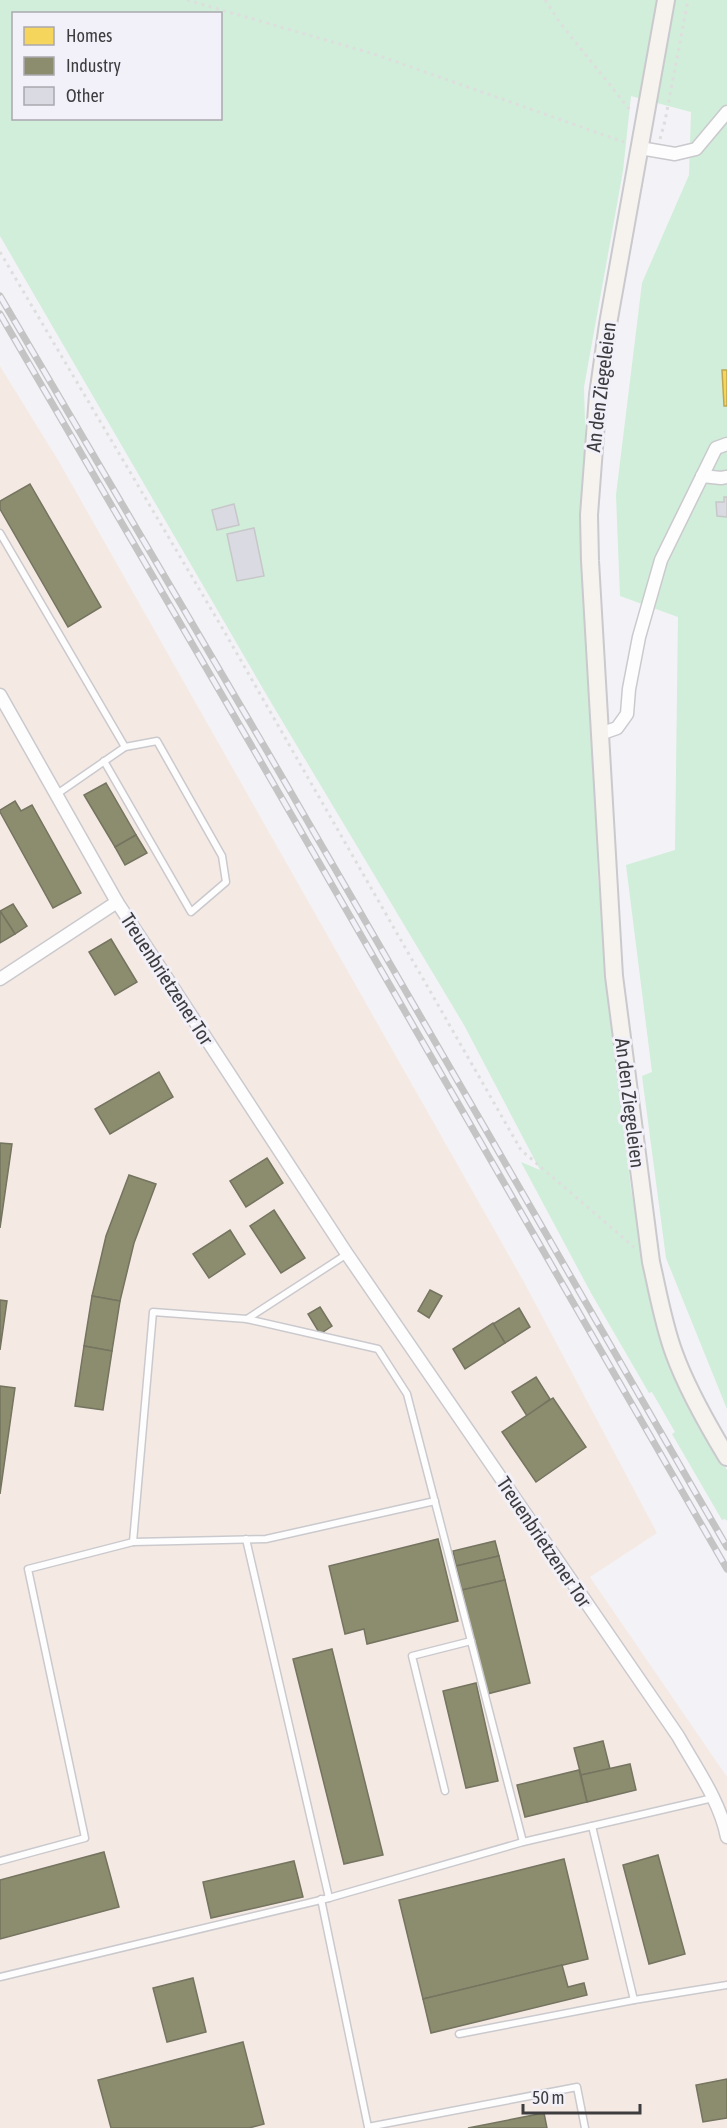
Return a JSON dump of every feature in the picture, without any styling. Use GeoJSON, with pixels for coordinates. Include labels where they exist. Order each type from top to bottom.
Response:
{"type":"FeatureCollection","features":[{"type":"Feature","properties":{"kind":"street","name":"An den Ziegeleien"},"geometry":{"type":"LineString","coordinates":[[666,0],[598,395],[592,461],[590,561],[615,976],[651,1262],[674,1352],[693,1395],[727,1457]]}},
{"type":"Feature","properties":{"kind":"street"},"geometry":{"type":"LineString","coordinates":[[640,148],[675,154],[696,149],[727,112]]}},
{"type":"Feature","properties":{"kind":"street"},"geometry":{"type":"LineString","coordinates":[[600,734],[617,728],[627,714],[629,689],[639,637],[661,560],[716,448],[727,444]]}},
{"type":"Feature","properties":{"kind":"street"},"geometry":{"type":"LineString","coordinates":[[702,476],[727,477]]}},
{"type":"Feature","properties":{"kind":"street","name":"Treuenbrietzener Tor"},"geometry":{"type":"LineString","coordinates":[[0,695],[117,902],[347,1254],[678,1736],[713,1798],[724,1823],[727,1837]]}},
{"type":"Feature","properties":{"kind":"street"},"geometry":{"type":"LineString","coordinates":[[0,979],[117,902]]}},
{"type":"Feature","properties":{"kind":"lane"},"geometry":{"type":"LineString","coordinates":[[0,533],[125,747]]}},
{"type":"Feature","properties":{"kind":"lane"},"geometry":{"type":"LineString","coordinates":[[56,795],[104,761],[125,747],[157,741],[222,856],[226,882],[191,912],[104,761]]}},
{"type":"Feature","properties":{"kind":"lane"},"geometry":{"type":"LineString","coordinates":[[248,1319],[347,1254]]}},
{"type":"Feature","properties":{"kind":"lane"},"geometry":{"type":"LineString","coordinates":[[133,1542],[153,1312],[248,1319],[378,1349],[407,1394],[523,1842]]}},
{"type":"Feature","properties":{"kind":"lane"},"geometry":{"type":"LineString","coordinates":[[0,1861],[85,1838],[28,1569],[133,1542],[266,1539],[435,1500]]}},
{"type":"Feature","properties":{"kind":"lane"},"geometry":{"type":"LineString","coordinates":[[246,1539],[329,1898]]}},
{"type":"Feature","properties":{"kind":"lane"},"geometry":{"type":"LineString","coordinates":[[445,1791],[412,1656],[471,1641]]}},
{"type":"Feature","properties":{"kind":"lane"},"geometry":{"type":"LineString","coordinates":[[0,1977],[329,1898],[523,1842],[713,1798]]}},
{"type":"Feature","properties":{"kind":"lane"},"geometry":{"type":"LineString","coordinates":[[592,1826],[634,2000]]}},
{"type":"Feature","properties":{"kind":"lane"},"geometry":{"type":"LineString","coordinates":[[321,1899],[368,2127],[388,2126],[578,2087],[585,2128]]}},
{"type":"Feature","properties":{"kind":"lane"},"geometry":{"type":"LineString","coordinates":[[459,2034],[634,2000],[727,1985]]}},
{"type":"Feature","properties":{"kind":"path"},"geometry":{"type":"LineString","coordinates":[[187,0],[374,54],[640,148]]}},
{"type":"Feature","properties":{"kind":"path"},"geometry":{"type":"LineString","coordinates":[[545,0],[561,24],[644,127]]}},
{"type":"Feature","properties":{"kind":"path"},"geometry":{"type":"LineString","coordinates":[[661,136],[688,0]]}},
{"type":"Feature","properties":{"kind":"path"},"geometry":{"type":"LineString","coordinates":[[0,252],[218,621],[521,1150],[651,1262]]}},
{"type":"Feature","properties":{"kind":"shaded area"},"geometry":{"type":"Polygon","coordinates":[[[0,366],[58,460],[524,1282],[657,1533],[590,1577],[727,1777],[727,2128],[0,2128],[0,366]]]}},
{"type":"Feature","properties":{"kind":"green space"},"geometry":{"type":"Polygon","coordinates":[[[0,0],[727,0],[727,1409],[666,1258],[642,1076],[652,1072],[626,865],[675,850],[678,617],[620,596],[616,495],[642,283],[689,175],[691,112],[631,96],[623,171],[584,387],[598,878],[612,1033],[631,1189],[654,1312],[704,1433],[727,1470],[727,1521],[722,1520],[672,1434],[675,1432],[652,1392],[649,1393],[591,1293],[521,1162],[540,1170],[464,1025],[269,699],[0,236],[0,0]]]}},
{"type":"Feature","properties":{"kind":"building: Homes"},"geometry":{"type":"Polygon","coordinates":[[[722,370],[727,370],[727,406],[724,406],[722,370]]]}},
{"type":"Feature","properties":{"kind":"building: Industry"},"geometry":{"type":"Polygon","coordinates":[[[30,484],[101,607],[68,627],[0,509],[0,501],[30,484]]]}},
{"type":"Feature","properties":{"kind":"building: Industry"},"geometry":{"type":"Polygon","coordinates":[[[106,783],[136,835],[115,847],[84,795],[106,783]]]}},
{"type":"Feature","properties":{"kind":"building: Industry"},"geometry":{"type":"Polygon","coordinates":[[[15,801],[21,811],[32,805],[81,893],[53,908],[0,812],[15,801]]]}},
{"type":"Feature","properties":{"kind":"building: Industry"},"geometry":{"type":"Polygon","coordinates":[[[136,835],[147,853],[125,865],[115,847],[136,835]]]}},
{"type":"Feature","properties":{"kind":"building: Industry"},"geometry":{"type":"Polygon","coordinates":[[[13,904],[27,926],[15,934],[0,911],[13,904]]]}},
{"type":"Feature","properties":{"kind":"building: Industry"},"geometry":{"type":"Polygon","coordinates":[[[0,911],[15,934],[0,943],[0,911]]]}},
{"type":"Feature","properties":{"kind":"building: Industry"},"geometry":{"type":"Polygon","coordinates":[[[111,939],[137,982],[115,995],[89,952],[111,939]]]}},
{"type":"Feature","properties":{"kind":"building: Industry"},"geometry":{"type":"Polygon","coordinates":[[[159,1072],[173,1097],[110,1134],[95,1109],[159,1072]]]}},
{"type":"Feature","properties":{"kind":"building: Industry"},"geometry":{"type":"Polygon","coordinates":[[[0,1143],[12,1144],[0,1228],[0,1143]]]}},
{"type":"Feature","properties":{"kind":"building: Industry"},"geometry":{"type":"Polygon","coordinates":[[[267,1158],[283,1183],[246,1207],[230,1181],[267,1158]]]}},
{"type":"Feature","properties":{"kind":"building: Industry"},"geometry":{"type":"Polygon","coordinates":[[[129,1175],[156,1184],[134,1243],[120,1301],[92,1296],[106,1236],[129,1175]]]}},
{"type":"Feature","properties":{"kind":"building: Industry"},"geometry":{"type":"Polygon","coordinates":[[[274,1210],[305,1258],[281,1273],[250,1226],[274,1210]]]}},
{"type":"Feature","properties":{"kind":"building: Industry"},"geometry":{"type":"Polygon","coordinates":[[[230,1230],[245,1254],[209,1278],[193,1254],[230,1230]]]}},
{"type":"Feature","properties":{"kind":"building: Industry"},"geometry":{"type":"Polygon","coordinates":[[[430,1290],[442,1296],[429,1318],[418,1311],[430,1290]]]}},
{"type":"Feature","properties":{"kind":"building: Industry"},"geometry":{"type":"Polygon","coordinates":[[[92,1296],[120,1301],[112,1351],[84,1346],[92,1296]]]}},
{"type":"Feature","properties":{"kind":"building: Industry"},"geometry":{"type":"Polygon","coordinates":[[[0,1300],[7,1301],[0,1350],[0,1300]]]}},
{"type":"Feature","properties":{"kind":"building: Industry"},"geometry":{"type":"Polygon","coordinates":[[[320,1307],[332,1326],[320,1334],[308,1314],[320,1307]]]}},
{"type":"Feature","properties":{"kind":"building: Industry"},"geometry":{"type":"Polygon","coordinates":[[[519,1308],[530,1327],[505,1343],[493,1324],[519,1308]]]}},
{"type":"Feature","properties":{"kind":"building: Industry"},"geometry":{"type":"Polygon","coordinates":[[[493,1323],[505,1343],[465,1369],[453,1349],[493,1323]]]}},
{"type":"Feature","properties":{"kind":"building: Industry"},"geometry":{"type":"Polygon","coordinates":[[[84,1346],[112,1351],[103,1410],[75,1406],[84,1346]]]}},
{"type":"Feature","properties":{"kind":"building: Industry"},"geometry":{"type":"Polygon","coordinates":[[[536,1377],[550,1399],[527,1416],[512,1392],[536,1377]]]}},
{"type":"Feature","properties":{"kind":"building: Industry"},"geometry":{"type":"Polygon","coordinates":[[[0,1386],[15,1388],[0,1494],[0,1386]]]}},
{"type":"Feature","properties":{"kind":"building: Industry"},"geometry":{"type":"Polygon","coordinates":[[[553,1398],[586,1447],[536,1482],[502,1432],[553,1398]]]}},
{"type":"Feature","properties":{"kind":"building: Industry"},"geometry":{"type":"Polygon","coordinates":[[[438,1539],[458,1621],[367,1644],[364,1629],[345,1634],[329,1566],[438,1539]]]}},
{"type":"Feature","properties":{"kind":"building: Industry"},"geometry":{"type":"Polygon","coordinates":[[[495,1541],[499,1556],[456,1566],[453,1551],[495,1541]]]}},
{"type":"Feature","properties":{"kind":"building: Industry"},"geometry":{"type":"Polygon","coordinates":[[[499,1556],[505,1580],[462,1590],[456,1566],[499,1556]]]}},
{"type":"Feature","properties":{"kind":"building: Industry"},"geometry":{"type":"Polygon","coordinates":[[[505,1580],[530,1683],[487,1694],[462,1590],[505,1580]]]}},
{"type":"Feature","properties":{"kind":"building: Industry"},"geometry":{"type":"Polygon","coordinates":[[[332,1649],[383,1855],[344,1864],[293,1659],[332,1649]]]}},
{"type":"Feature","properties":{"kind":"building: Industry"},"geometry":{"type":"Polygon","coordinates":[[[476,1683],[498,1781],[466,1788],[443,1691],[476,1683]]]}},
{"type":"Feature","properties":{"kind":"building: Industry"},"geometry":{"type":"Polygon","coordinates":[[[603,1741],[610,1769],[581,1775],[574,1748],[603,1741]]]}},
{"type":"Feature","properties":{"kind":"building: Industry"},"geometry":{"type":"Polygon","coordinates":[[[630,1764],[636,1790],[587,1802],[581,1775],[630,1764]]]}},
{"type":"Feature","properties":{"kind":"building: Industry"},"geometry":{"type":"Polygon","coordinates":[[[579,1770],[587,1802],[525,1817],[517,1785],[579,1770]]]}},
{"type":"Feature","properties":{"kind":"building: Industry"},"geometry":{"type":"Polygon","coordinates":[[[104,1852],[119,1907],[0,1939],[0,1880],[104,1852]]]}},
{"type":"Feature","properties":{"kind":"building: Industry"},"geometry":{"type":"Polygon","coordinates":[[[658,1855],[685,1954],[649,1964],[623,1865],[658,1855]]]}},
{"type":"Feature","properties":{"kind":"building: Industry"},"geometry":{"type":"Polygon","coordinates":[[[564,1859],[588,1959],[423,1999],[399,1900],[564,1859]]]}},
{"type":"Feature","properties":{"kind":"building: Industry"},"geometry":{"type":"Polygon","coordinates":[[[294,1861],[303,1897],[211,1918],[203,1882],[294,1861]]]}},
{"type":"Feature","properties":{"kind":"building: Industry"},"geometry":{"type":"Polygon","coordinates":[[[562,1965],[568,1987],[584,1983],[587,1995],[431,2033],[423,1999],[562,1965]]]}},
{"type":"Feature","properties":{"kind":"building: Industry"},"geometry":{"type":"Polygon","coordinates":[[[193,1978],[206,2032],[167,2042],[153,1988],[193,1978]]]}},
{"type":"Feature","properties":{"kind":"building: Industry"},"geometry":{"type":"Polygon","coordinates":[[[243,2042],[264,2124],[249,2128],[111,2128],[98,2080],[243,2042]]]}},
{"type":"Feature","properties":{"kind":"building: Industry"},"geometry":{"type":"Polygon","coordinates":[[[727,2079],[727,2118],[703,2122],[696,2085],[727,2079]]]}},
{"type":"Feature","properties":{"kind":"building: Industry"},"geometry":{"type":"Polygon","coordinates":[[[544,2113],[547,2128],[468,2128],[544,2113]]]}},
{"type":"Feature","properties":{"kind":"building: Other"},"geometry":{"type":"Polygon","coordinates":[[[724,497],[727,497],[727,517],[717,516],[716,502],[724,502],[724,497]]]}},
{"type":"Feature","properties":{"kind":"building: Other"},"geometry":{"type":"Polygon","coordinates":[[[234,504],[239,525],[217,530],[212,510],[234,504]]]}},
{"type":"Feature","properties":{"kind":"building: Other"},"geometry":{"type":"Polygon","coordinates":[[[254,528],[264,576],[237,581],[227,534],[254,528]]]}},
{"type":"Feature","properties":{"kind":"railway"},"geometry":{"type":"LineString","coordinates":[[0,296],[267,751],[727,1547]]}},
{"type":"Feature","properties":{"kind":"railway"},"geometry":{"type":"LineString","coordinates":[[0,314],[727,1569]]}}]}
